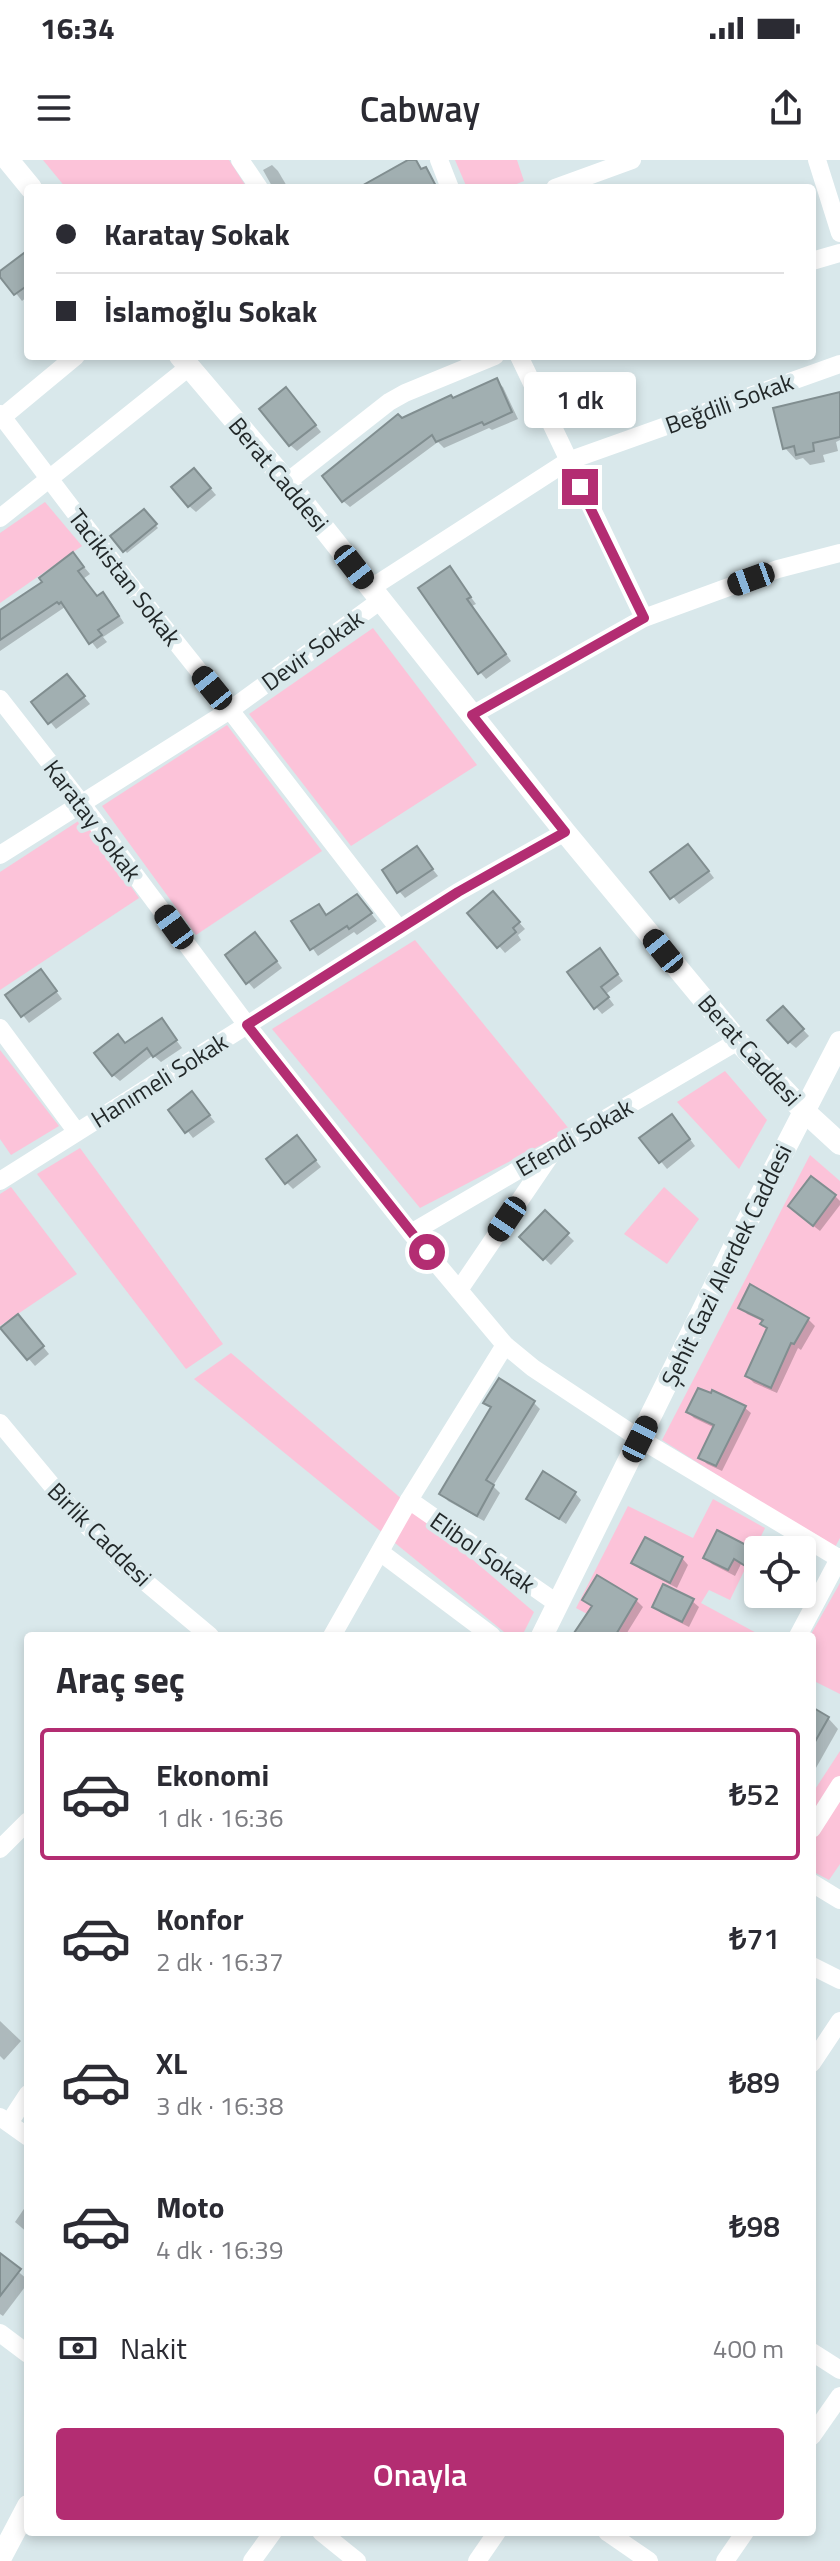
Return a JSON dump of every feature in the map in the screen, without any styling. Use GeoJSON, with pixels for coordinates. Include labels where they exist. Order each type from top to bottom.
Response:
{"type":"FeatureCollection","features":[{"type":"Feature","properties":{"kind":"street"},"geometry":{"type":"LineString","coordinates":[[8,160],[28,184]]}},
{"type":"Feature","properties":{"kind":"street"},"geometry":{"type":"LineString","coordinates":[[240,160],[256,184]]}},
{"type":"Feature","properties":{"kind":"street"},"geometry":{"type":"LineString","coordinates":[[439,160],[448,184]]}},
{"type":"Feature","properties":{"kind":"street"},"geometry":{"type":"LineString","coordinates":[[566,184],[632,160]]}},
{"type":"Feature","properties":{"kind":"street"},"geometry":{"type":"LineString","coordinates":[[817,160],[840,233]]}},
{"type":"Feature","properties":{"kind":"street"},"geometry":{"type":"LineString","coordinates":[[816,260],[840,253]]}},
{"type":"Feature","properties":{"kind":"street"},"geometry":{"type":"LineString","coordinates":[[1,417],[71,360]]}},
{"type":"Feature","properties":{"kind":"street"},"geometry":{"type":"LineString","coordinates":[[287,482],[389,402],[485,360]]}},
{"type":"Feature","properties":{"kind":"street"},"geometry":{"type":"LineString","coordinates":[[521,360],[644,618]]}},
{"type":"Feature","properties":{"kind":"street"},"geometry":{"type":"LineString","coordinates":[[0,518],[50,479],[184,362]]}},
{"type":"Feature","properties":{"kind":"street","name":"Berat Caddesi"},"geometry":{"type":"LineString","coordinates":[[184,362],[287,482],[565,832],[738,1041],[840,1144]]}},
{"type":"Feature","properties":{"kind":"street","name":"Beğdili Sokak"},"geometry":{"type":"LineString","coordinates":[[376,594],[568,461],[840,364]]}},
{"type":"Feature","properties":{"kind":"street","name":"Tacikistan Sokak"},"geometry":{"type":"LineString","coordinates":[[1,417],[399,929]]}},
{"type":"Feature","properties":{"kind":"street"},"geometry":{"type":"LineString","coordinates":[[472,715],[644,618],[778,569],[840,553]]}},
{"type":"Feature","properties":{"kind":"street","name":"Devir Sokak"},"geometry":{"type":"LineString","coordinates":[[0,855],[230,710],[376,594]]}},
{"type":"Feature","properties":{"kind":"street","name":"Karatay Sokak"},"geometry":{"type":"LineString","coordinates":[[0,699],[247,1025],[411,1233],[505,1345],[533,1368],[640,1439],[840,1558]]}},
{"type":"Feature","properties":{"kind":"street","name":"Hanımeli Sokak"},"geometry":{"type":"LineString","coordinates":[[0,1181],[458,892],[565,832]]}},
{"type":"Feature","properties":{"kind":"street"},"geometry":{"type":"LineString","coordinates":[[0,1028],[76,1131]]}},
{"type":"Feature","properties":{"kind":"street","name":"Efendi Sokak"},"geometry":{"type":"LineString","coordinates":[[411,1233],[738,1041]]}},
{"type":"Feature","properties":{"kind":"street","name":"Şehit Gazi Alerdek Caddesi"},"geometry":{"type":"LineString","coordinates":[[544,1632],[803,1110],[840,1042]]}},
{"type":"Feature","properties":{"kind":"street"},"geometry":{"type":"LineString","coordinates":[[459,1290],[556,1148]]}},
{"type":"Feature","properties":{"kind":"street"},"geometry":{"type":"LineString","coordinates":[[334,1632],[409,1500],[505,1345]]}},
{"type":"Feature","properties":{"kind":"street","name":"Birlik Caddesi"},"geometry":{"type":"LineString","coordinates":[[0,1423],[40,1474],[124,1564],[205,1632]]}},
{"type":"Feature","properties":{"kind":"street","name":"Elibol Sokak"},"geometry":{"type":"LineString","coordinates":[[409,1500],[558,1604]]}},
{"type":"Feature","properties":{"kind":"street"},"geometry":{"type":"LineString","coordinates":[[380,1552],[487,1632]]}},
{"type":"Feature","properties":{"kind":"street"},"geometry":{"type":"LineString","coordinates":[[800,1632],[840,1558]]}},
{"type":"Feature","properties":{"kind":"street"},"geometry":{"type":"LineString","coordinates":[[816,1823],[840,1785]]}},
{"type":"Feature","properties":{"kind":"street"},"geometry":{"type":"LineString","coordinates":[[0,1849],[24,1825]]}},
{"type":"Feature","properties":{"kind":"street"},"geometry":{"type":"LineString","coordinates":[[816,1885],[840,1900]]}},
{"type":"Feature","properties":{"kind":"street"},"geometry":{"type":"LineString","coordinates":[[816,1968],[840,1980]]}},
{"type":"Feature","properties":{"kind":"street"},"geometry":{"type":"LineString","coordinates":[[816,2057],[840,2021]]}},
{"type":"Feature","properties":{"kind":"street"},"geometry":{"type":"LineString","coordinates":[[24,2098],[4,2120],[24,2134]]}},
{"type":"Feature","properties":{"kind":"street"},"geometry":{"type":"LineString","coordinates":[[0,2333],[24,2351]]}},
{"type":"Feature","properties":{"kind":"street"},"geometry":{"type":"LineString","coordinates":[[816,2355],[840,2370]]}},
{"type":"Feature","properties":{"kind":"street"},"geometry":{"type":"LineString","coordinates":[[816,2430],[840,2396]]}},
{"type":"Feature","properties":{"kind":"street"},"geometry":{"type":"LineString","coordinates":[[3,2548],[24,2513]]}},
{"type":"Feature","properties":{"kind":"street"},"geometry":{"type":"LineString","coordinates":[[252,2561],[270,2536]]}},
{"type":"Feature","properties":{"kind":"street"},"geometry":{"type":"LineString","coordinates":[[326,2536],[357,2561]]}},
{"type":"Feature","properties":{"kind":"street"},"geometry":{"type":"LineString","coordinates":[[477,2561],[494,2536]]}},
{"type":"Feature","properties":{"kind":"street"},"geometry":{"type":"LineString","coordinates":[[616,2536],[649,2561]]}},
{"type":"Feature","properties":{"kind":"street"},"geometry":{"type":"LineString","coordinates":[[725,2561],[742,2536]]}},
{"type":"Feature","properties":{"kind":"shaded area"},"geometry":{"type":"Polygon","coordinates":[[[43,160],[229,160],[244,184],[63,184],[43,160]]]}},
{"type":"Feature","properties":{"kind":"shaded area"},"geometry":{"type":"Polygon","coordinates":[[[455,160],[517,160],[524,181],[517,184],[465,184],[455,160]]]}},
{"type":"Feature","properties":{"kind":"shaded area"},"geometry":{"type":"Polygon","coordinates":[[[45,502],[82,546],[0,603],[0,533],[45,502]]]}},
{"type":"Feature","properties":{"kind":"shaded area"},"geometry":{"type":"Polygon","coordinates":[[[373,628],[477,765],[351,846],[249,714],[373,628]]]}},
{"type":"Feature","properties":{"kind":"shaded area"},"geometry":{"type":"Polygon","coordinates":[[[227,725],[322,851],[196,935],[102,806],[227,725]]]}},
{"type":"Feature","properties":{"kind":"shaded area"},"geometry":{"type":"Polygon","coordinates":[[[83,818],[139,898],[0,990],[0,872],[83,818]]]}},
{"type":"Feature","properties":{"kind":"shaded area"},"geometry":{"type":"Polygon","coordinates":[[[415,940],[570,1130],[420,1208],[272,1029],[415,940]]]}},
{"type":"Feature","properties":{"kind":"shaded area"},"geometry":{"type":"Polygon","coordinates":[[[0,1050],[59,1126],[11,1155],[0,1139],[0,1050]]]}},
{"type":"Feature","properties":{"kind":"shaded area"},"geometry":{"type":"Polygon","coordinates":[[[725,1071],[767,1120],[739,1169],[677,1102],[725,1071]]]}},
{"type":"Feature","properties":{"kind":"shaded area"},"geometry":{"type":"Polygon","coordinates":[[[80,1148],[223,1344],[186,1369],[37,1174],[80,1148]]]}},
{"type":"Feature","properties":{"kind":"shaded area"},"geometry":{"type":"Polygon","coordinates":[[[810,1155],[840,1181],[840,1538],[834,1549],[662,1440],[810,1155]]]}},
{"type":"Feature","properties":{"kind":"shaded area"},"geometry":{"type":"Polygon","coordinates":[[[11,1187],[77,1274],[0,1326],[0,1194],[11,1187]]]}},
{"type":"Feature","properties":{"kind":"shaded area"},"geometry":{"type":"Polygon","coordinates":[[[664,1187],[699,1219],[667,1264],[624,1234],[664,1187]]]}},
{"type":"Feature","properties":{"kind":"shaded area"},"geometry":{"type":"Polygon","coordinates":[[[231,1353],[534,1612],[524,1632],[504,1632],[194,1379],[231,1353]]]}},
{"type":"Feature","properties":{"kind":"shaded area"},"geometry":{"type":"Polygon","coordinates":[[[713,1499],[765,1528],[761,1536],[744,1536],[744,1571],[730,1600],[709,1590],[701,1603],[755,1632],[621,1632],[576,1608],[628,1506],[693,1538],[713,1499]]]}},
{"type":"Feature","properties":{"kind":"shaded area"},"geometry":{"type":"Polygon","coordinates":[[[840,1583],[840,1694],[816,1682],[816,1632],[812,1632],[840,1583]]]}},
{"type":"Feature","properties":{"kind":"shaded area"},"geometry":{"type":"Polygon","coordinates":[[[840,1751],[840,1864],[829,1880],[816,1873],[816,1788],[840,1751]]]}},
{"type":"Feature","properties":{"kind":"building"},"geometry":{"type":"Polygon","coordinates":[[[408,160],[416,160],[421,169],[426,167],[435,184],[365,184],[408,160]]]}},
{"type":"Feature","properties":{"kind":"building"},"geometry":{"type":"Polygon","coordinates":[[[24,253],[24,288],[14,295],[0,277],[0,271],[24,253]]]}},
{"type":"Feature","properties":{"kind":"building"},"geometry":{"type":"Polygon","coordinates":[[[497,378],[512,412],[436,442],[432,435],[342,502],[322,476],[398,414],[402,418],[497,378]]]}},
{"type":"Feature","properties":{"kind":"building"},"geometry":{"type":"Polygon","coordinates":[[[286,387],[316,425],[289,446],[259,409],[286,387]]]}},
{"type":"Feature","properties":{"kind":"building"},"geometry":{"type":"Polygon","coordinates":[[[840,392],[840,437],[813,443],[814,451],[796,455],[794,446],[783,449],[773,408],[840,392]]]}},
{"type":"Feature","properties":{"kind":"building"},"geometry":{"type":"Polygon","coordinates":[[[194,468],[211,488],[188,507],[171,487],[194,468]]]}},
{"type":"Feature","properties":{"kind":"building"},"geometry":{"type":"Polygon","coordinates":[[[144,509],[157,524],[123,552],[110,536],[144,509]]]}},
{"type":"Feature","properties":{"kind":"building"},"geometry":{"type":"Polygon","coordinates":[[[73,552],[84,567],[78,571],[97,596],[103,592],[119,616],[98,630],[102,635],[89,644],[61,602],[57,602],[0,640],[0,610],[42,582],[39,578],[73,552]]]}},
{"type":"Feature","properties":{"kind":"building"},"geometry":{"type":"Polygon","coordinates":[[[450,566],[471,597],[467,599],[506,654],[478,674],[418,588],[450,566]]]}},
{"type":"Feature","properties":{"kind":"building"},"geometry":{"type":"Polygon","coordinates":[[[67,674],[85,696],[48,724],[31,702],[67,674]]]}},
{"type":"Feature","properties":{"kind":"building"},"geometry":{"type":"Polygon","coordinates":[[[688,844],[709,871],[670,899],[650,872],[688,844]]]}},
{"type":"Feature","properties":{"kind":"building"},"geometry":{"type":"Polygon","coordinates":[[[417,846],[433,869],[397,893],[382,870],[417,846]]]}},
{"type":"Feature","properties":{"kind":"building"},"geometry":{"type":"Polygon","coordinates":[[[493,891],[520,922],[513,928],[516,932],[497,948],[467,913],[493,891]]]}},
{"type":"Feature","properties":{"kind":"building"},"geometry":{"type":"Polygon","coordinates":[[[357,894],[372,913],[310,950],[291,921],[319,904],[326,915],[357,894]]]}},
{"type":"Feature","properties":{"kind":"building"},"geometry":{"type":"Polygon","coordinates":[[[255,932],[277,961],[246,984],[225,955],[255,932]]]}},
{"type":"Feature","properties":{"kind":"building"},"geometry":{"type":"Polygon","coordinates":[[[600,948],[618,974],[601,987],[609,997],[594,1009],[567,972],[600,948]]]}},
{"type":"Feature","properties":{"kind":"building"},"geometry":{"type":"Polygon","coordinates":[[[41,969],[57,991],[21,1017],[5,995],[41,969]]]}},
{"type":"Feature","properties":{"kind":"building"},"geometry":{"type":"Polygon","coordinates":[[[783,1006],[804,1029],[788,1043],[767,1020],[783,1006]]]}},
{"type":"Feature","properties":{"kind":"building"},"geometry":{"type":"Polygon","coordinates":[[[162,1018],[177,1040],[153,1057],[147,1048],[112,1076],[94,1053],[118,1034],[125,1043],[162,1018]]]}},
{"type":"Feature","properties":{"kind":"building"},"geometry":{"type":"Polygon","coordinates":[[[192,1091],[210,1115],[185,1133],[168,1110],[192,1091]]]}},
{"type":"Feature","properties":{"kind":"building"},"geometry":{"type":"Polygon","coordinates":[[[672,1114],[690,1139],[659,1163],[639,1138],[672,1114]]]}},
{"type":"Feature","properties":{"kind":"building"},"geometry":{"type":"Polygon","coordinates":[[[297,1135],[316,1160],[285,1184],[266,1159],[297,1135]]]}},
{"type":"Feature","properties":{"kind":"building"},"geometry":{"type":"Polygon","coordinates":[[[811,1176],[836,1195],[813,1226],[788,1206],[811,1176]]]}},
{"type":"Feature","properties":{"kind":"building"},"geometry":{"type":"Polygon","coordinates":[[[545,1210],[569,1233],[543,1260],[519,1237],[545,1210]]]}},
{"type":"Feature","properties":{"kind":"building"},"geometry":{"type":"Polygon","coordinates":[[[750,1284],[809,1318],[794,1344],[791,1343],[771,1388],[745,1376],[767,1328],[760,1324],[763,1320],[738,1308],[750,1284]]]}},
{"type":"Feature","properties":{"kind":"building"},"geometry":{"type":"Polygon","coordinates":[[[18,1314],[44,1346],[27,1360],[0,1328],[18,1314]]]}},
{"type":"Feature","properties":{"kind":"building"},"geometry":{"type":"Polygon","coordinates":[[[499,1378],[535,1401],[486,1480],[494,1485],[477,1516],[439,1494],[491,1407],[483,1403],[499,1378]]]}},
{"type":"Feature","properties":{"kind":"building"},"geometry":{"type":"Polygon","coordinates":[[[698,1388],[711,1393],[712,1390],[746,1406],[716,1466],[698,1458],[714,1425],[686,1412],[698,1388]]]}},
{"type":"Feature","properties":{"kind":"building"},"geometry":{"type":"Polygon","coordinates":[[[543,1471],[576,1492],[559,1519],[526,1499],[543,1471]]]}},
{"type":"Feature","properties":{"kind":"building"},"geometry":{"type":"Polygon","coordinates":[[[717,1530],[744,1544],[744,1565],[734,1559],[728,1570],[703,1558],[717,1530]]]}},
{"type":"Feature","properties":{"kind":"building"},"geometry":{"type":"Polygon","coordinates":[[[645,1537],[683,1557],[670,1583],[631,1563],[645,1537]]]}},
{"type":"Feature","properties":{"kind":"building"},"geometry":{"type":"Polygon","coordinates":[[[597,1575],[637,1599],[617,1632],[575,1632],[592,1606],[582,1600],[597,1575]]]}},
{"type":"Feature","properties":{"kind":"building"},"geometry":{"type":"Polygon","coordinates":[[[663,1584],[694,1599],[682,1622],[652,1607],[663,1584]]]}},
{"type":"Feature","properties":{"kind":"building"},"geometry":{"type":"Polygon","coordinates":[[[816,1709],[829,1717],[816,1740],[816,1709]]]}},
{"type":"Feature","properties":{"kind":"building"},"geometry":{"type":"Polygon","coordinates":[[[0,2253],[21,2269],[0,2296],[0,2253]]]}},
{"type":"Feature","properties":{"kind":"route"},"geometry":{"type":"LineString","coordinates":[[427,1252],[247,1025],[458,892],[565,832],[472,715],[644,618],[580,487]]}}]}
